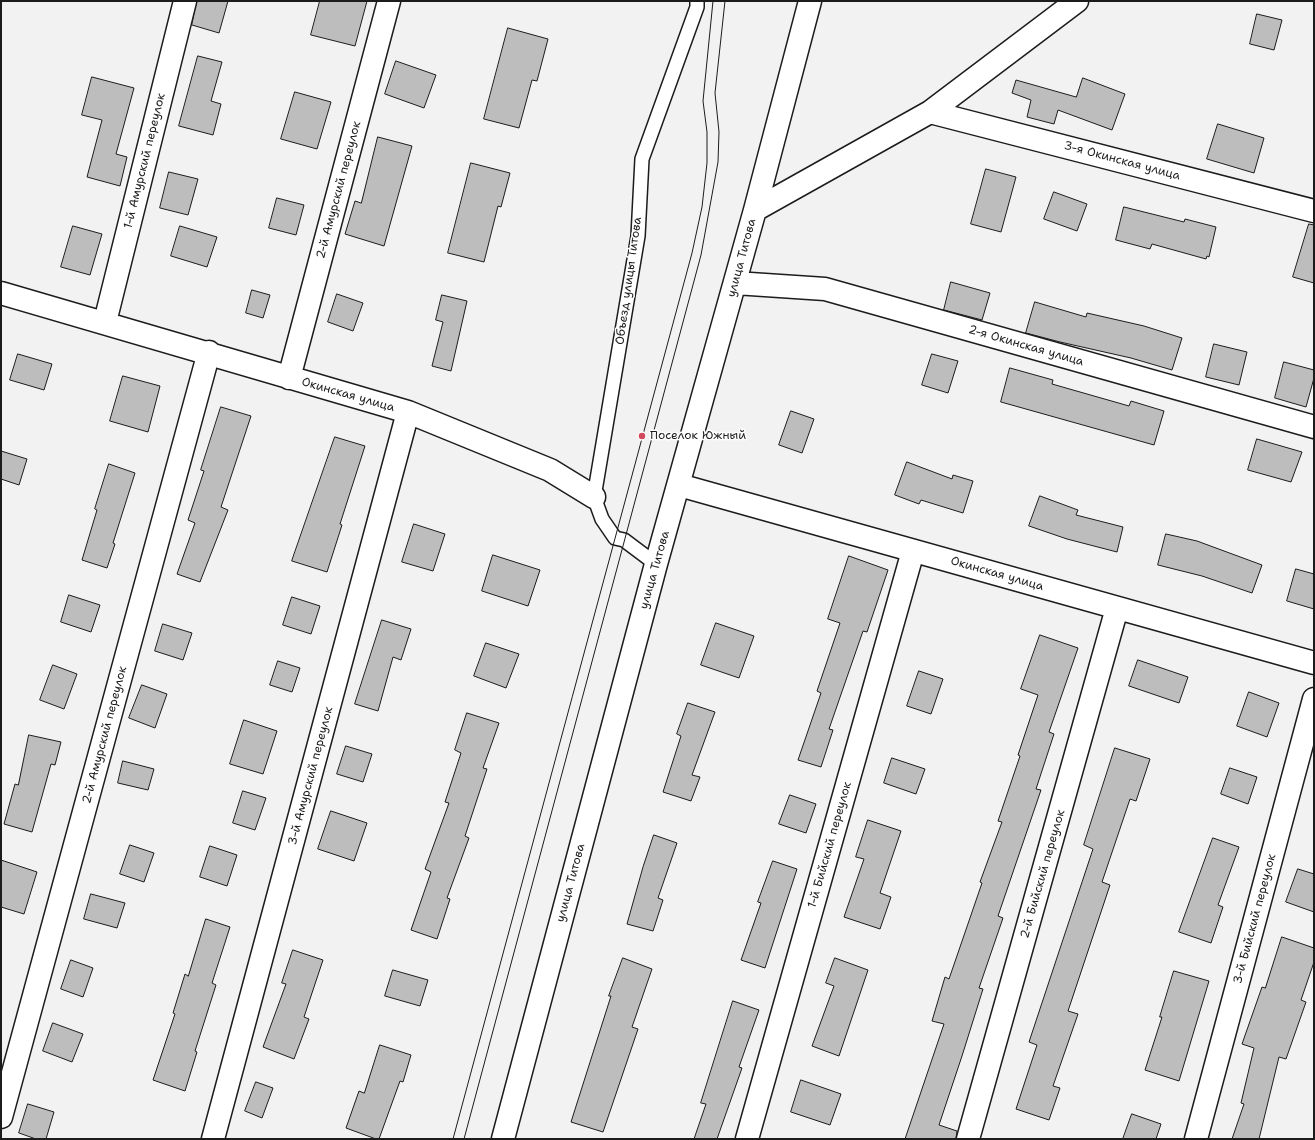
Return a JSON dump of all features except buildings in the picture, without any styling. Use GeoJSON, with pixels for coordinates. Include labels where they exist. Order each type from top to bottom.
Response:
{"type":"FeatureCollection","features":[{"type":"Feature","properties":{"kind":"street","name":"1-й Амурский переулок"},"geometry":{"type":"LineString","coordinates":[[105,322],[185,1]]}},
{"type":"Feature","properties":{"kind":"street","name":"2-й Амурский переулок"},"geometry":{"type":"LineString","coordinates":[[289,378],[389,1]]}},
{"type":"Feature","properties":{"kind":"street","name":"улица Титова"},"geometry":{"type":"LineString","coordinates":[[502,1139],[656,564],[755,210],[810,1]]}},
{"type":"Feature","properties":{"kind":"street"},"geometry":{"type":"LineString","coordinates":[[755,210],[930,112],[1077,1]]}},
{"type":"Feature","properties":{"kind":"street","name":"3-я Окинская улица"},"geometry":{"type":"LineString","coordinates":[[930,112],[1314,211]]}},
{"type":"Feature","properties":{"kind":"street","name":"2-я Окинская улица"},"geometry":{"type":"LineString","coordinates":[[735,283],[825,289],[1314,426]]}},
{"type":"Feature","properties":{"kind":"street","name":"Окинская улица"},"geometry":{"type":"LineString","coordinates":[[1,293],[209,352],[289,378],[408,412],[550,470],[594,497]]}},
{"type":"Feature","properties":{"kind":"street","name":"2-й Амурский переулок"},"geometry":{"type":"LineString","coordinates":[[1,1118],[209,352]]}},
{"type":"Feature","properties":{"kind":"street","name":"3-й Амурский переулок"},"geometry":{"type":"LineString","coordinates":[[213,1139],[408,412]]}},
{"type":"Feature","properties":{"kind":"street","name":"Окинская улица"},"geometry":{"type":"LineString","coordinates":[[679,485],[1314,664]]}},
{"type":"Feature","properties":{"kind":"street","name":"1-й Бийский переулок"},"geometry":{"type":"LineString","coordinates":[[746,1139],[913,551]]}},
{"type":"Feature","properties":{"kind":"street","name":"2-й Бийский переулок"},"geometry":{"type":"LineString","coordinates":[[968,1139],[1117,608]]}},
{"type":"Feature","properties":{"kind":"street","name":"3-й Бийский переулок"},"geometry":{"type":"LineString","coordinates":[[1196,1139],[1314,699]]}},
{"type":"Feature","properties":{"kind":"lane","name":"Объезд улицы Титова"},"geometry":{"type":"LineString","coordinates":[[594,497],[638,236],[642,159],[697,7],[697,1]]}},
{"type":"Feature","properties":{"kind":"lane"},"geometry":{"type":"LineString","coordinates":[[594,497],[602,519],[615,538],[624,540],[656,564]]}},
{"type":"Feature","properties":{"kind":"tram line"},"geometry":{"type":"LineString","coordinates":[[453,1139],[692,253],[702,207],[707,163],[707,132],[703,101],[713,1]]}},
{"type":"Feature","properties":{"kind":"tram line"},"geometry":{"type":"LineString","coordinates":[[464,1139],[701,255],[718,162],[719,132],[715,93],[725,1]]}},
{"type":"Feature","properties":{"kind":"place","name":"Поселок Южный"},"geometry":{"type":"Point","coordinates":[642,436]}}]}
